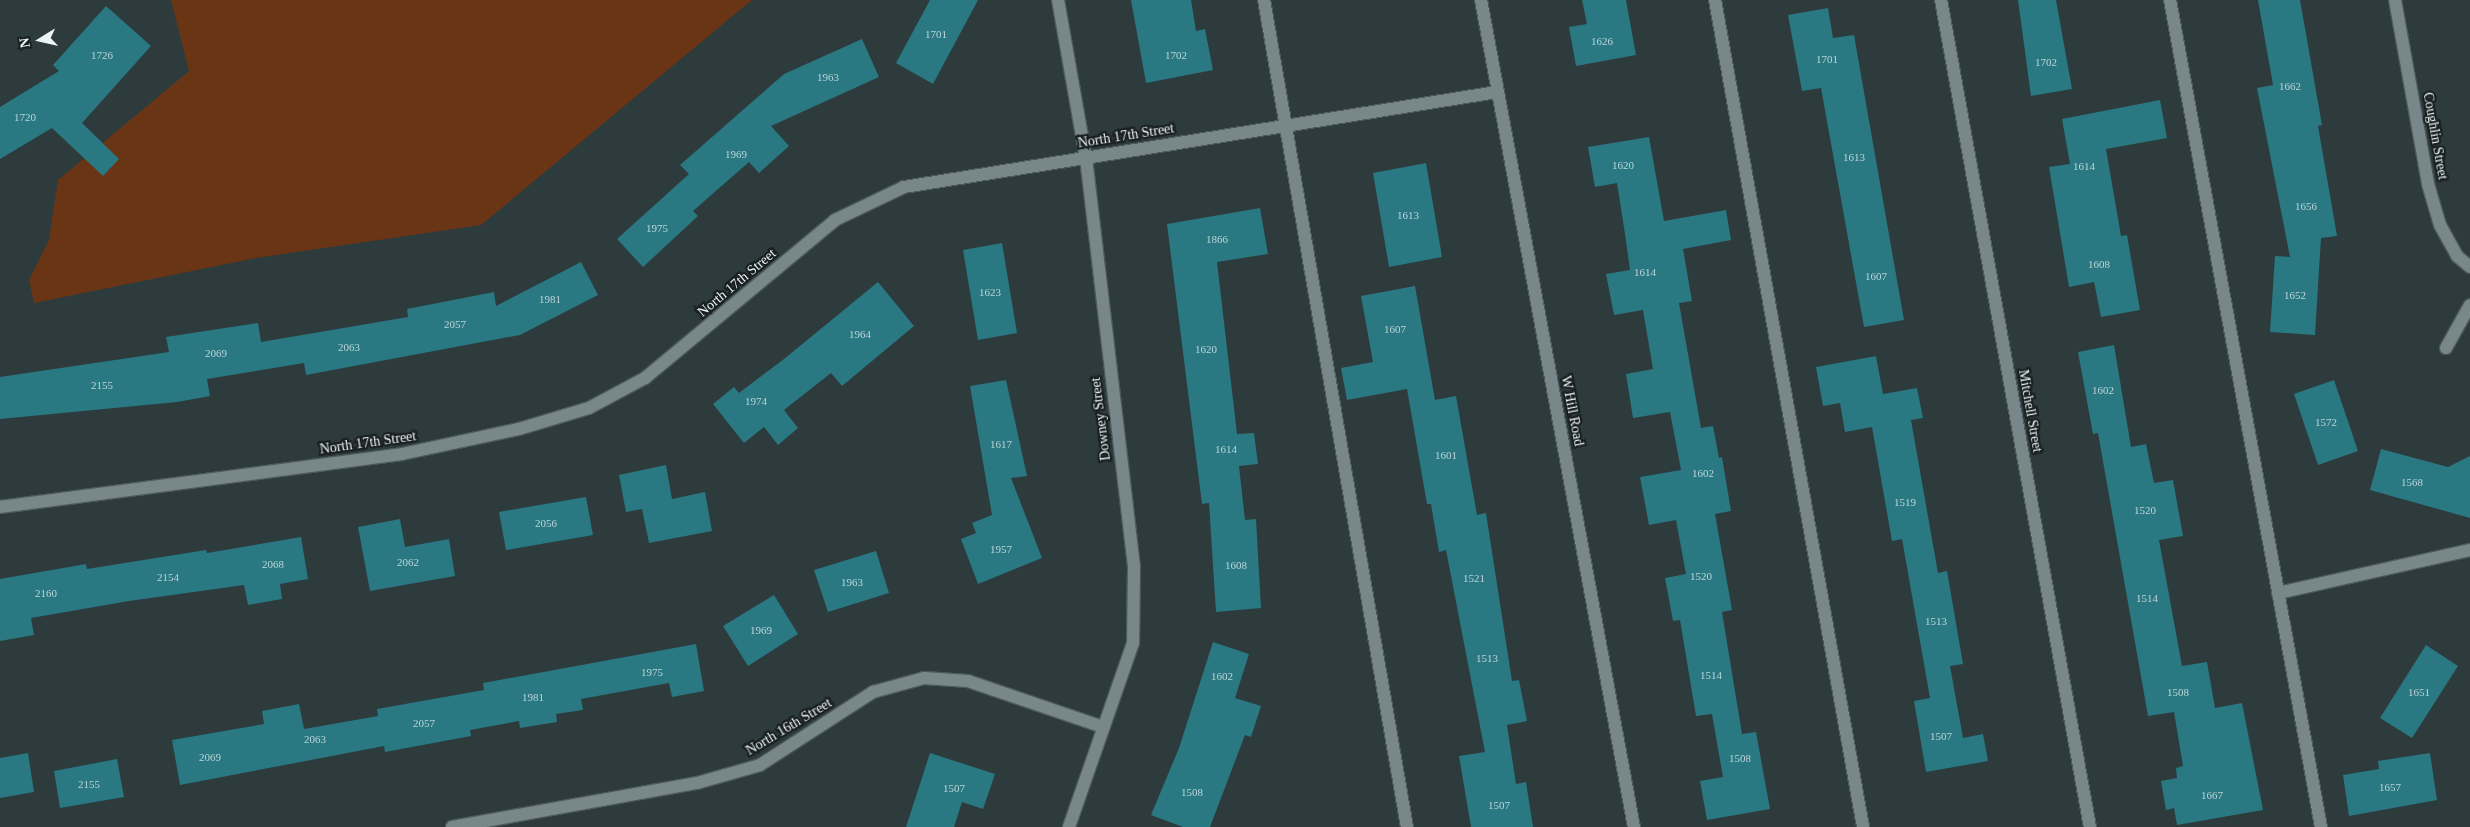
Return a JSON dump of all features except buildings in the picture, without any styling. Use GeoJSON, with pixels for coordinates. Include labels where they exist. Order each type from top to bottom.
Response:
{"type":"FeatureCollection","features":[{"type":"Feature","properties":{"kind":"street","name":"Downey Street"},"geometry":{"type":"LineString","coordinates":[[1058,0],[1086,158],[1134,566],[1133,643],[1069,827]]}},
{"type":"Feature","properties":{"kind":"street"},"geometry":{"type":"LineString","coordinates":[[1264,0],[1407,827]]}},
{"type":"Feature","properties":{"kind":"street","name":"W Hill Road"},"geometry":{"type":"LineString","coordinates":[[1481,0],[1634,827]]}},
{"type":"Feature","properties":{"kind":"street"},"geometry":{"type":"LineString","coordinates":[[1715,0],[1863,827]]}},
{"type":"Feature","properties":{"kind":"street","name":"Mitchell Street"},"geometry":{"type":"LineString","coordinates":[[1941,0],[2090,827]]}},
{"type":"Feature","properties":{"kind":"street"},"geometry":{"type":"LineString","coordinates":[[2170,0],[2321,827]]}},
{"type":"Feature","properties":{"kind":"street","name":"Coughlin Street"},"geometry":{"type":"LineString","coordinates":[[2395,0],[2428,184],[2440,225],[2457,256],[2470,267]]}},
{"type":"Feature","properties":{"kind":"street","name":"North 17th Street"},"geometry":{"type":"LineString","coordinates":[[0,507],[402,454],[519,429],[590,408],[645,378],[835,220],[904,187],[1497,92]]}},
{"type":"Feature","properties":{"kind":"street"},"geometry":{"type":"LineString","coordinates":[[2446,348],[2470,305]]}},
{"type":"Feature","properties":{"kind":"street"},"geometry":{"type":"LineString","coordinates":[[2278,593],[2470,550]]}},
{"type":"Feature","properties":{"kind":"street","name":"North 16th Street"},"geometry":{"type":"LineString","coordinates":[[452,827],[697,783],[760,765],[873,692],[924,678],[968,681],[1103,727]]}},
{"type":"Feature","properties":{"kind":"shaded area"},"geometry":{"type":"Polygon","coordinates":[[[171,0],[752,0],[481,225],[256,258],[34,303],[29,280],[49,240],[58,180],[189,71],[171,0]]]}}]}
